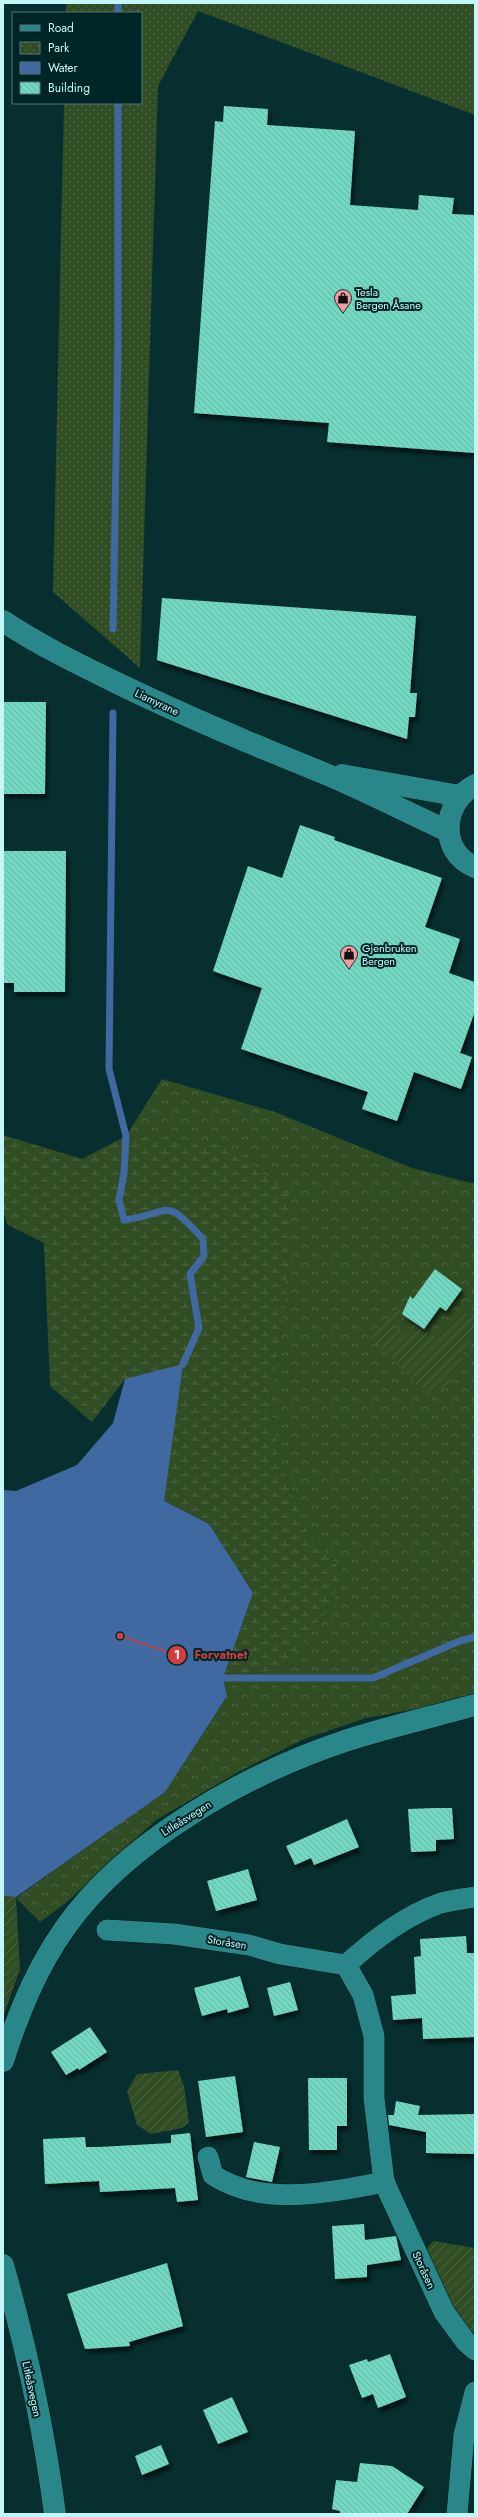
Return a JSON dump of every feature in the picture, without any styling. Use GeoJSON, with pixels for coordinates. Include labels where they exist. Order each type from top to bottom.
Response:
{"type":"FeatureCollection","features":[{"type":"Feature","properties":{"kind":"street","name":"Liamyrane"},"geometry":{"type":"LineString","coordinates":[[3,621],[24,635],[80,665],[160,704],[221,732],[318,770],[448,831]]}},
{"type":"Feature","properties":{"kind":"street","name":"Liamyrane"},"geometry":{"type":"LineString","coordinates":[[318,770],[467,790]]}},
{"type":"Feature","properties":{"kind":"street"},"geometry":{"type":"LineString","coordinates":[[467,790],[450,814],[448,831],[451,842],[460,857],[475,867]]}},
{"type":"Feature","properties":{"kind":"street","name":"Litleåsvegen"},"geometry":{"type":"LineString","coordinates":[[3,2061],[17,2017],[39,1970],[66,1927],[106,1881],[155,1838],[219,1798],[283,1765],[345,1741],[475,1705]]}},
{"type":"Feature","properties":{"kind":"street"},"geometry":{"type":"LineString","coordinates":[[346,1965],[366,1946],[401,1922],[439,1903],[475,1898]]}},
{"type":"Feature","properties":{"kind":"street","name":"Storåsen"},"geometry":{"type":"LineString","coordinates":[[107,1930],[174,1934],[249,1945],[280,1954],[346,1965],[363,1995],[374,2036],[374,2098],[385,2182],[444,2312],[466,2342],[475,2350]]}},
{"type":"Feature","properties":{"kind":"street"},"geometry":{"type":"LineString","coordinates":[[208,2157],[212,2175],[222,2181],[268,2195],[334,2191],[385,2182]]}},
{"type":"Feature","properties":{"kind":"street","name":"Litleåsvegen"},"geometry":{"type":"LineString","coordinates":[[3,2265],[16,2310],[36,2407],[55,2514]]}},
{"type":"Feature","properties":{"kind":"street"},"geometry":{"type":"LineString","coordinates":[[457,2514],[464,2435],[475,2392]]}},
{"type":"Feature","properties":{"kind":"green space"},"geometry":{"type":"Polygon","coordinates":[[[66,3],[475,3],[475,115],[198,11],[158,86],[140,668],[53,592],[64,104],[142,104],[142,12],[66,12],[66,3]]]}},
{"type":"Feature","properties":{"kind":"green space"},"geometry":{"type":"Polygon","coordinates":[[[162,1079],[275,1112],[412,1168],[475,1184],[475,1696],[462,1701],[366,1718],[304,1739],[240,1771],[156,1820],[67,1902],[40,1922],[16,1898],[165,1791],[227,1696],[223,1678],[268,1671],[280,1672],[330,1607],[342,1572],[308,1531],[279,1458],[270,1404],[283,1322],[227,1145],[126,1136],[162,1079]]]}},
{"type":"Feature","properties":{"kind":"green space"},"geometry":{"type":"Polygon","coordinates":[[[3,1135],[82,1159],[126,1136],[227,1145],[292,1197],[283,1322],[270,1404],[279,1458],[308,1531],[342,1572],[330,1607],[280,1673],[268,1671],[223,1678],[253,1593],[209,1524],[164,1501],[125,1379],[92,1422],[50,1386],[44,1243],[8,1225],[3,1212],[3,1135]]]}},
{"type":"Feature","properties":{"kind":"green space"},"geometry":{"type":"Polygon","coordinates":[[[402,1307],[391,1324],[408,1335],[416,1326],[435,1337],[445,1335],[449,1325],[459,1315],[469,1313],[475,1314],[475,1331],[465,1347],[462,1359],[447,1386],[427,1395],[368,1335],[402,1307]]]}},
{"type":"Feature","properties":{"kind":"green space"},"geometry":{"type":"Polygon","coordinates":[[[3,1896],[16,1897],[20,1969],[3,2017],[3,1896]]]}},
{"type":"Feature","properties":{"kind":"green space"},"geometry":{"type":"Polygon","coordinates":[[[178,2070],[184,2086],[189,2122],[182,2128],[151,2134],[137,2125],[127,2091],[137,2074],[178,2070]]]}},
{"type":"Feature","properties":{"kind":"green space"},"geometry":{"type":"Polygon","coordinates":[[[433,2241],[475,2248],[475,2334],[459,2322],[425,2251],[433,2241]]]}},
{"type":"Feature","properties":{"kind":"water"},"geometry":{"type":"Polygon","coordinates":[[[183,1364],[164,1501],[209,1524],[253,1593],[223,1678],[227,1696],[165,1792],[16,1897],[3,1896],[3,1490],[16,1491],[77,1465],[113,1423],[125,1379],[183,1364]]]}},
{"type":"Feature","properties":{"kind":"building"},"geometry":{"type":"Polygon","coordinates":[[[224,106],[268,109],[267,125],[355,131],[350,205],[418,210],[419,195],[454,198],[452,214],[475,215],[475,453],[327,442],[329,423],[194,413],[215,121],[223,122],[224,106]]]}},
{"type":"Feature","properties":{"kind":"building"},"geometry":{"type":"Polygon","coordinates":[[[162,598],[416,616],[410,693],[417,693],[415,717],[409,717],[407,739],[157,660],[162,598]]]}},
{"type":"Feature","properties":{"kind":"building"},"geometry":{"type":"Polygon","coordinates":[[[3,702],[46,702],[45,794],[3,794],[3,702]]]}},
{"type":"Feature","properties":{"kind":"building"},"geometry":{"type":"Polygon","coordinates":[[[300,825],[335,837],[334,840],[442,878],[425,927],[460,939],[449,973],[475,982],[475,1011],[460,1053],[472,1057],[461,1089],[414,1072],[397,1121],[362,1109],[368,1092],[241,1049],[262,988],[213,971],[248,866],[282,878],[300,825]]]}},
{"type":"Feature","properties":{"kind":"building"},"geometry":{"type":"Polygon","coordinates":[[[3,851],[66,851],[65,992],[14,992],[14,983],[3,983],[3,851]]]}},
{"type":"Feature","properties":{"kind":"building"},"geometry":{"type":"Polygon","coordinates":[[[435,1269],[462,1289],[446,1311],[440,1307],[424,1329],[402,1314],[410,1296],[413,1299],[435,1269]]]}},
{"type":"Feature","properties":{"kind":"building"},"geometry":{"type":"Polygon","coordinates":[[[452,1808],[454,1839],[436,1840],[436,1851],[411,1852],[408,1809],[452,1808]]]}},
{"type":"Feature","properties":{"kind":"building"},"geometry":{"type":"Polygon","coordinates":[[[347,1819],[359,1847],[314,1865],[311,1858],[295,1865],[286,1846],[347,1819]]]}},
{"type":"Feature","properties":{"kind":"building"},"geometry":{"type":"Polygon","coordinates":[[[248,1869],[257,1900],[216,1911],[207,1881],[248,1869]]]}},
{"type":"Feature","properties":{"kind":"building"},"geometry":{"type":"Polygon","coordinates":[[[466,1936],[467,1953],[475,1953],[475,2037],[423,2039],[422,2018],[393,2020],[391,1996],[416,1994],[414,1957],[421,1956],[420,1939],[466,1936]]]}},
{"type":"Feature","properties":{"kind":"building"},"geometry":{"type":"Polygon","coordinates":[[[240,1976],[249,2007],[228,2013],[227,2009],[202,2016],[194,1988],[240,1976]]]}},
{"type":"Feature","properties":{"kind":"building"},"geometry":{"type":"Polygon","coordinates":[[[290,1982],[298,2010],[274,2016],[267,1988],[290,1982]]]}},
{"type":"Feature","properties":{"kind":"building"},"geometry":{"type":"Polygon","coordinates":[[[90,2027],[107,2052],[79,2070],[78,2068],[66,2075],[51,2052],[90,2027]]]}},
{"type":"Feature","properties":{"kind":"building"},"geometry":{"type":"Polygon","coordinates":[[[235,2076],[243,2132],[206,2137],[198,2081],[235,2076]]]}},
{"type":"Feature","properties":{"kind":"building"},"geometry":{"type":"Polygon","coordinates":[[[308,2078],[347,2078],[347,2126],[337,2126],[337,2150],[309,2150],[308,2078]]]}},
{"type":"Feature","properties":{"kind":"building"},"geometry":{"type":"Polygon","coordinates":[[[396,2101],[420,2106],[418,2115],[475,2114],[475,2154],[426,2153],[426,2132],[389,2125],[388,2115],[394,2115],[396,2101]]]}},
{"type":"Feature","properties":{"kind":"building"},"geometry":{"type":"Polygon","coordinates":[[[190,2133],[198,2200],[177,2202],[175,2188],[100,2192],[99,2181],[45,2184],[43,2139],[85,2137],[86,2147],[99,2147],[171,2143],[171,2135],[190,2133]]]}},
{"type":"Feature","properties":{"kind":"building"},"geometry":{"type":"Polygon","coordinates":[[[254,2142],[280,2147],[272,2182],[246,2177],[254,2142]]]}},
{"type":"Feature","properties":{"kind":"building"},"geometry":{"type":"Polygon","coordinates":[[[364,2224],[365,2240],[396,2236],[401,2260],[367,2265],[367,2277],[335,2279],[332,2226],[364,2224]]]}},
{"type":"Feature","properties":{"kind":"building"},"geometry":{"type":"Polygon","coordinates":[[[167,2263],[183,2326],[129,2342],[130,2346],[85,2349],[67,2294],[167,2263]]]}},
{"type":"Feature","properties":{"kind":"building"},"geometry":{"type":"Polygon","coordinates":[[[390,2354],[406,2397],[378,2408],[373,2394],[362,2398],[349,2365],[367,2359],[368,2362],[390,2354]]]}},
{"type":"Feature","properties":{"kind":"building"},"geometry":{"type":"Polygon","coordinates":[[[232,2397],[248,2432],[218,2444],[203,2410],[232,2397]]]}},
{"type":"Feature","properties":{"kind":"building"},"geometry":{"type":"Polygon","coordinates":[[[161,2445],[169,2464],[142,2475],[135,2456],[161,2445]]]}},
{"type":"Feature","properties":{"kind":"building"},"geometry":{"type":"Polygon","coordinates":[[[360,2463],[392,2466],[424,2487],[407,2514],[340,2514],[340,2511],[332,2509],[336,2480],[357,2482],[360,2463]]]}},
{"type":"Feature","properties":{"kind":"waterway"},"geometry":{"type":"LineString","coordinates":[[118,3],[118,12]]}},
{"type":"Feature","properties":{"kind":"waterway"},"geometry":{"type":"LineString","coordinates":[[113,629],[118,345],[118,104]]}},
{"type":"Feature","properties":{"kind":"waterway"},"geometry":{"type":"LineString","coordinates":[[113,713],[109,1069],[126,1136],[124,1173],[119,1200],[124,1220],[167,1210],[181,1216],[203,1239],[204,1256],[190,1274],[199,1328],[183,1364]]}},
{"type":"Feature","properties":{"kind":"waterway"},"geometry":{"type":"LineString","coordinates":[[223,1678],[373,1678],[460,1641],[475,1637]]}},
{"type":"Feature","properties":{"kind":"place","name":"Tesla Bergen Åsane"},"geometry":{"type":"Point","coordinates":[343,313]}},
{"type":"Feature","properties":{"kind":"place","name":"Gjenbruken Bergen"},"geometry":{"type":"Point","coordinates":[349,969]}},
{"type":"Feature","properties":{"kind":"place","name":"Forvatnet"},"geometry":{"type":"Point","coordinates":[120,1636]}}]}
